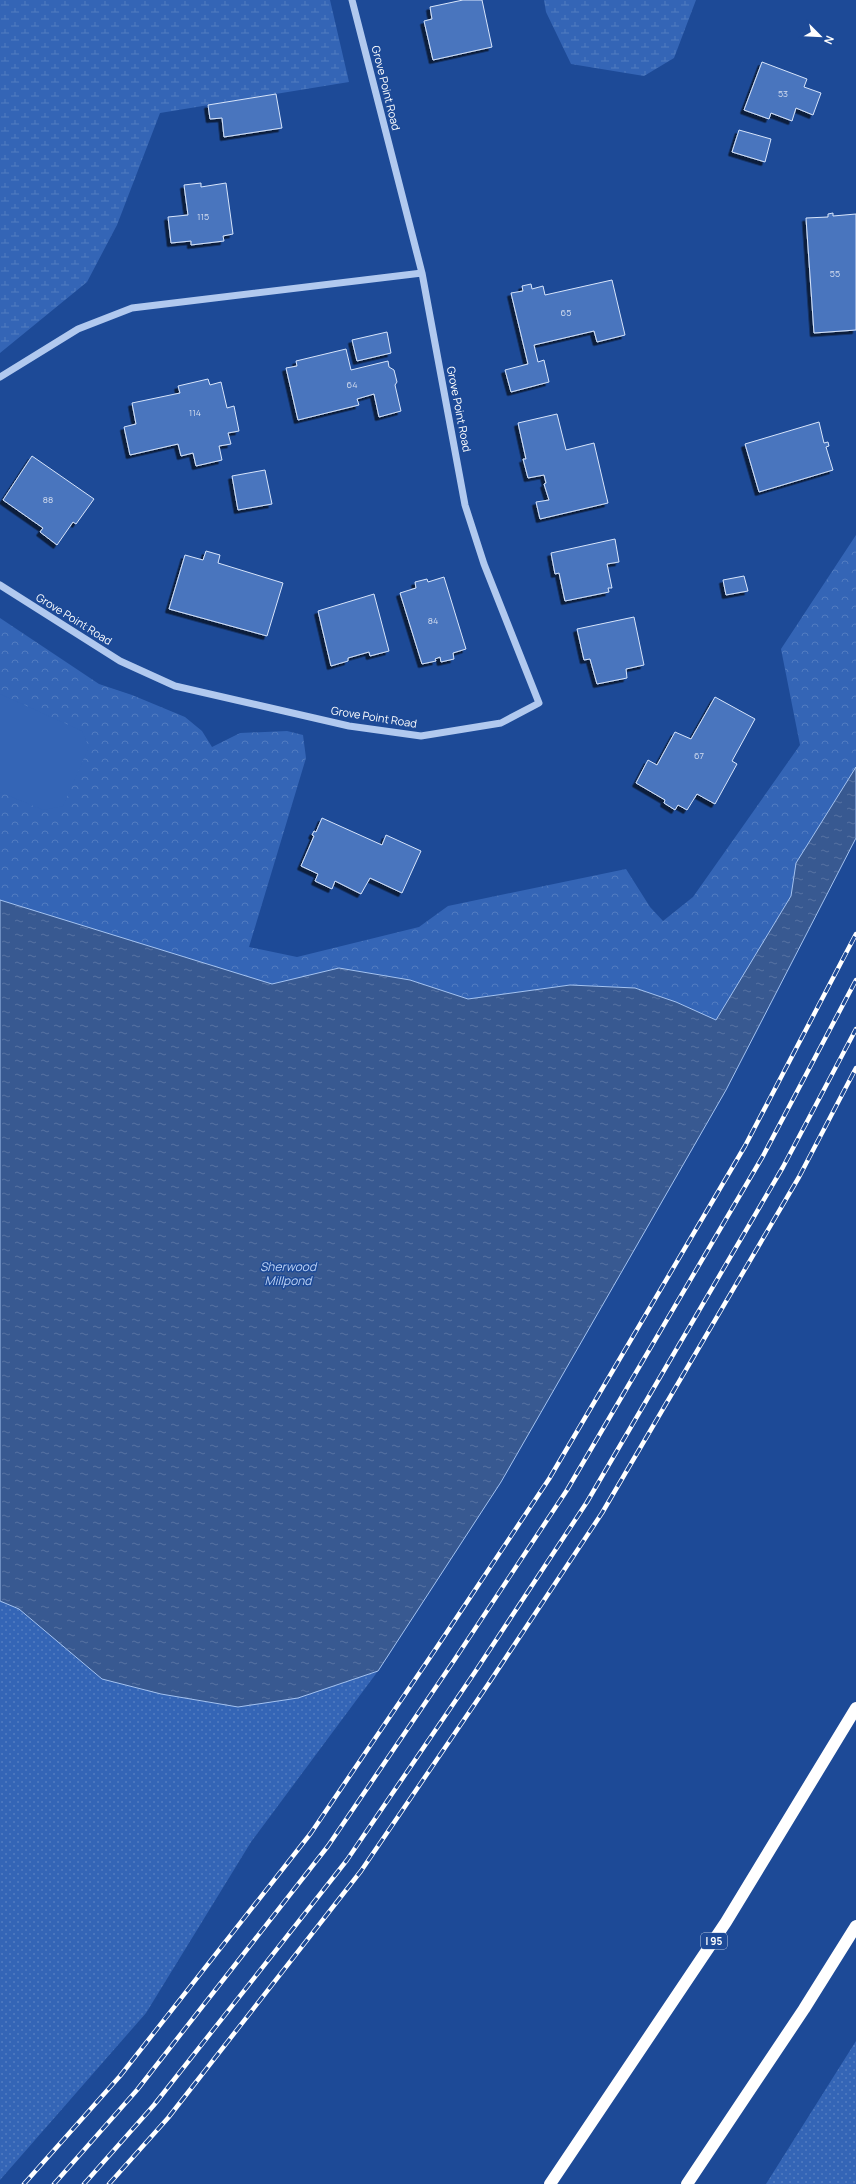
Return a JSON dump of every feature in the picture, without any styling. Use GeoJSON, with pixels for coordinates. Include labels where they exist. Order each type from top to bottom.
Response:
{"type":"FeatureCollection","features":[{"type":"Feature","properties":{"kind":"highway","name":"I 95"},"geometry":{"type":"LineString","coordinates":[[550,2184],[726,1922],[856,1708]]}},
{"type":"Feature","properties":{"kind":"highway"},"geometry":{"type":"LineString","coordinates":[[687,2184],[787,2034],[856,1926]]}},
{"type":"Feature","properties":{"kind":"street","name":"Grove Point Road"},"geometry":{"type":"LineString","coordinates":[[0,585],[120,661],[175,686],[349,726],[421,736],[501,723],[539,703],[484,564],[465,506],[422,274],[352,0]]}},
{"type":"Feature","properties":{"kind":"street"},"geometry":{"type":"LineString","coordinates":[[0,376],[78,329],[132,308],[422,274]]}},
{"type":"Feature","properties":{"kind":"green space"},"geometry":{"type":"Polygon","coordinates":[[[0,0],[330,0],[349,82],[160,113],[117,225],[87,282],[0,353],[0,0]]]}},
{"type":"Feature","properties":{"kind":"green space"},"geometry":{"type":"Polygon","coordinates":[[[544,0],[696,0],[674,58],[644,76],[571,64],[546,12],[544,0]]]}},
{"type":"Feature","properties":{"kind":"green space"},"geometry":{"type":"Polygon","coordinates":[[[856,535],[856,767],[796,863],[791,896],[716,1020],[676,1002],[635,988],[570,985],[468,999],[410,980],[339,968],[272,985],[0,900],[0,618],[99,684],[132,695],[185,717],[202,731],[212,747],[240,733],[287,731],[303,735],[306,758],[249,947],[297,957],[419,927],[448,906],[626,869],[650,907],[663,921],[693,897],[800,745],[781,649],[856,535]]]}},
{"type":"Feature","properties":{"kind":"green space"},"geometry":{"type":"Polygon","coordinates":[[[0,694],[82,731],[89,747],[63,806],[43,810],[0,792],[0,694]]]}},
{"type":"Feature","properties":{"kind":"green space"},"geometry":{"type":"Polygon","coordinates":[[[0,1601],[19,1608],[102,1679],[161,1694],[238,1707],[298,1698],[378,1671],[251,1842],[146,2013],[0,2180],[0,1601]]]}},
{"type":"Feature","properties":{"kind":"green space"},"geometry":{"type":"Polygon","coordinates":[[[856,2041],[856,2184],[766,2184],[856,2041]]]}},
{"type":"Feature","properties":{"kind":"water","name":"Sherwood Millpond"},"geometry":{"type":"Polygon","coordinates":[[[856,767],[856,838],[726,1090],[501,1482],[378,1671],[298,1698],[238,1707],[161,1694],[102,1679],[19,1609],[0,1601],[0,900],[272,984],[339,968],[410,980],[468,999],[570,985],[635,988],[676,1002],[716,1020],[791,896],[796,863],[856,767]]]}},
{"type":"Feature","properties":{"kind":"building"},"geometry":{"type":"Polygon","coordinates":[[[463,0],[482,0],[492,47],[433,60],[424,21],[432,19],[430,7],[463,0]]]}},
{"type":"Feature","properties":{"kind":"building"},"geometry":{"type":"Polygon","coordinates":[[[762,62],[807,79],[804,87],[821,93],[813,115],[796,108],[792,121],[771,113],[769,119],[744,110],[762,62]]]}},
{"type":"Feature","properties":{"kind":"building"},"geometry":{"type":"Polygon","coordinates":[[[276,94],[282,128],[224,137],[222,118],[210,119],[208,105],[276,94]]]}},
{"type":"Feature","properties":{"kind":"building"},"geometry":{"type":"Polygon","coordinates":[[[739,130],[771,139],[765,162],[732,152],[739,130]]]}},
{"type":"Feature","properties":{"kind":"building"},"geometry":{"type":"Polygon","coordinates":[[[201,183],[201,187],[226,183],[233,234],[223,236],[224,241],[191,245],[191,241],[171,243],[168,217],[188,215],[184,185],[201,183]]]}},
{"type":"Feature","properties":{"kind":"building"},"geometry":{"type":"Polygon","coordinates":[[[833,213],[833,216],[856,214],[856,330],[814,333],[806,218],[828,217],[828,214],[833,213]]]}},
{"type":"Feature","properties":{"kind":"building"},"geometry":{"type":"Polygon","coordinates":[[[612,280],[625,335],[597,342],[594,331],[534,345],[538,362],[544,360],[549,382],[511,392],[505,370],[528,364],[511,293],[523,291],[522,286],[531,284],[532,289],[543,286],[545,295],[612,280]]]}},
{"type":"Feature","properties":{"kind":"building"},"geometry":{"type":"Polygon","coordinates":[[[387,332],[391,353],[357,361],[352,340],[387,332]]]}},
{"type":"Feature","properties":{"kind":"building"},"geometry":{"type":"Polygon","coordinates":[[[346,349],[351,370],[388,361],[389,367],[394,370],[397,382],[395,385],[401,411],[379,417],[374,394],[357,399],[359,405],[298,420],[286,368],[297,366],[296,361],[346,349]]]}},
{"type":"Feature","properties":{"kind":"building"},"geometry":{"type":"Polygon","coordinates":[[[208,379],[210,385],[221,382],[227,408],[234,406],[239,431],[228,433],[231,444],[219,446],[222,460],[196,466],[193,453],[181,456],[178,444],[130,455],[124,427],[136,424],[132,403],[180,393],[178,386],[208,379]]]}},
{"type":"Feature","properties":{"kind":"building"},"geometry":{"type":"Polygon","coordinates":[[[557,414],[566,450],[594,443],[608,503],[540,519],[536,502],[549,500],[544,484],[546,483],[544,475],[528,478],[523,459],[526,459],[518,423],[557,414]]]}},
{"type":"Feature","properties":{"kind":"building"},"geometry":{"type":"Polygon","coordinates":[[[819,422],[824,443],[828,442],[829,446],[826,447],[833,470],[759,492],[745,444],[819,422]]]}},
{"type":"Feature","properties":{"kind":"building"},"geometry":{"type":"Polygon","coordinates":[[[32,456],[94,499],[76,524],[73,522],[57,545],[40,532],[43,528],[3,500],[32,456]]]}},
{"type":"Feature","properties":{"kind":"building"},"geometry":{"type":"Polygon","coordinates":[[[265,470],[272,504],[238,510],[232,476],[265,470]]]}},
{"type":"Feature","properties":{"kind":"building"},"geometry":{"type":"Polygon","coordinates":[[[615,539],[619,562],[607,564],[612,588],[608,588],[609,592],[565,601],[559,573],[555,574],[551,553],[615,539]]]}},
{"type":"Feature","properties":{"kind":"building"},"geometry":{"type":"Polygon","coordinates":[[[206,551],[220,555],[218,563],[283,583],[267,636],[169,609],[185,555],[203,560],[206,551]]]}},
{"type":"Feature","properties":{"kind":"building"},"geometry":{"type":"Polygon","coordinates":[[[744,576],[748,591],[726,595],[723,580],[744,576]]]}},
{"type":"Feature","properties":{"kind":"building"},"geometry":{"type":"Polygon","coordinates":[[[444,577],[466,649],[453,653],[454,659],[441,662],[440,657],[435,659],[436,661],[422,664],[400,593],[416,588],[415,582],[427,579],[428,582],[444,577]]]}},
{"type":"Feature","properties":{"kind":"building"},"geometry":{"type":"Polygon","coordinates":[[[374,594],[389,651],[370,656],[369,652],[348,658],[348,661],[331,666],[318,611],[374,594]]]}},
{"type":"Feature","properties":{"kind":"building"},"geometry":{"type":"Polygon","coordinates":[[[634,617],[644,665],[626,669],[627,678],[597,684],[590,659],[584,660],[577,629],[634,617]]]}},
{"type":"Feature","properties":{"kind":"building"},"geometry":{"type":"Polygon","coordinates":[[[715,697],[755,719],[732,761],[737,764],[715,804],[697,794],[687,810],[678,805],[675,810],[664,803],[665,800],[636,783],[648,760],[657,765],[675,732],[691,739],[715,697]]]}},
{"type":"Feature","properties":{"kind":"building"},"geometry":{"type":"Polygon","coordinates":[[[322,818],[382,845],[386,835],[421,851],[402,893],[370,878],[361,894],[335,881],[332,889],[315,881],[318,874],[301,866],[314,836],[312,835],[314,831],[316,832],[322,818]]]}},
{"type":"Feature","properties":{"kind":"railway"},"geometry":{"type":"LineString","coordinates":[[24,2184],[120,2076],[311,1833],[549,1479],[745,1146],[856,934]]}},
{"type":"Feature","properties":{"kind":"railway"},"geometry":{"type":"LineString","coordinates":[[54,2184],[137,2090],[328,1846],[455,1659],[567,1490],[763,1156],[856,980]]}},
{"type":"Feature","properties":{"kind":"railway"},"geometry":{"type":"LineString","coordinates":[[84,2184],[154,2105],[347,1860],[475,1672],[587,1502],[783,1167],[856,1029]]}},
{"type":"Feature","properties":{"kind":"railway"},"geometry":{"type":"LineString","coordinates":[[109,2184],[168,2118],[361,1871],[489,1683],[602,1513],[799,1177],[856,1068]]}}]}
